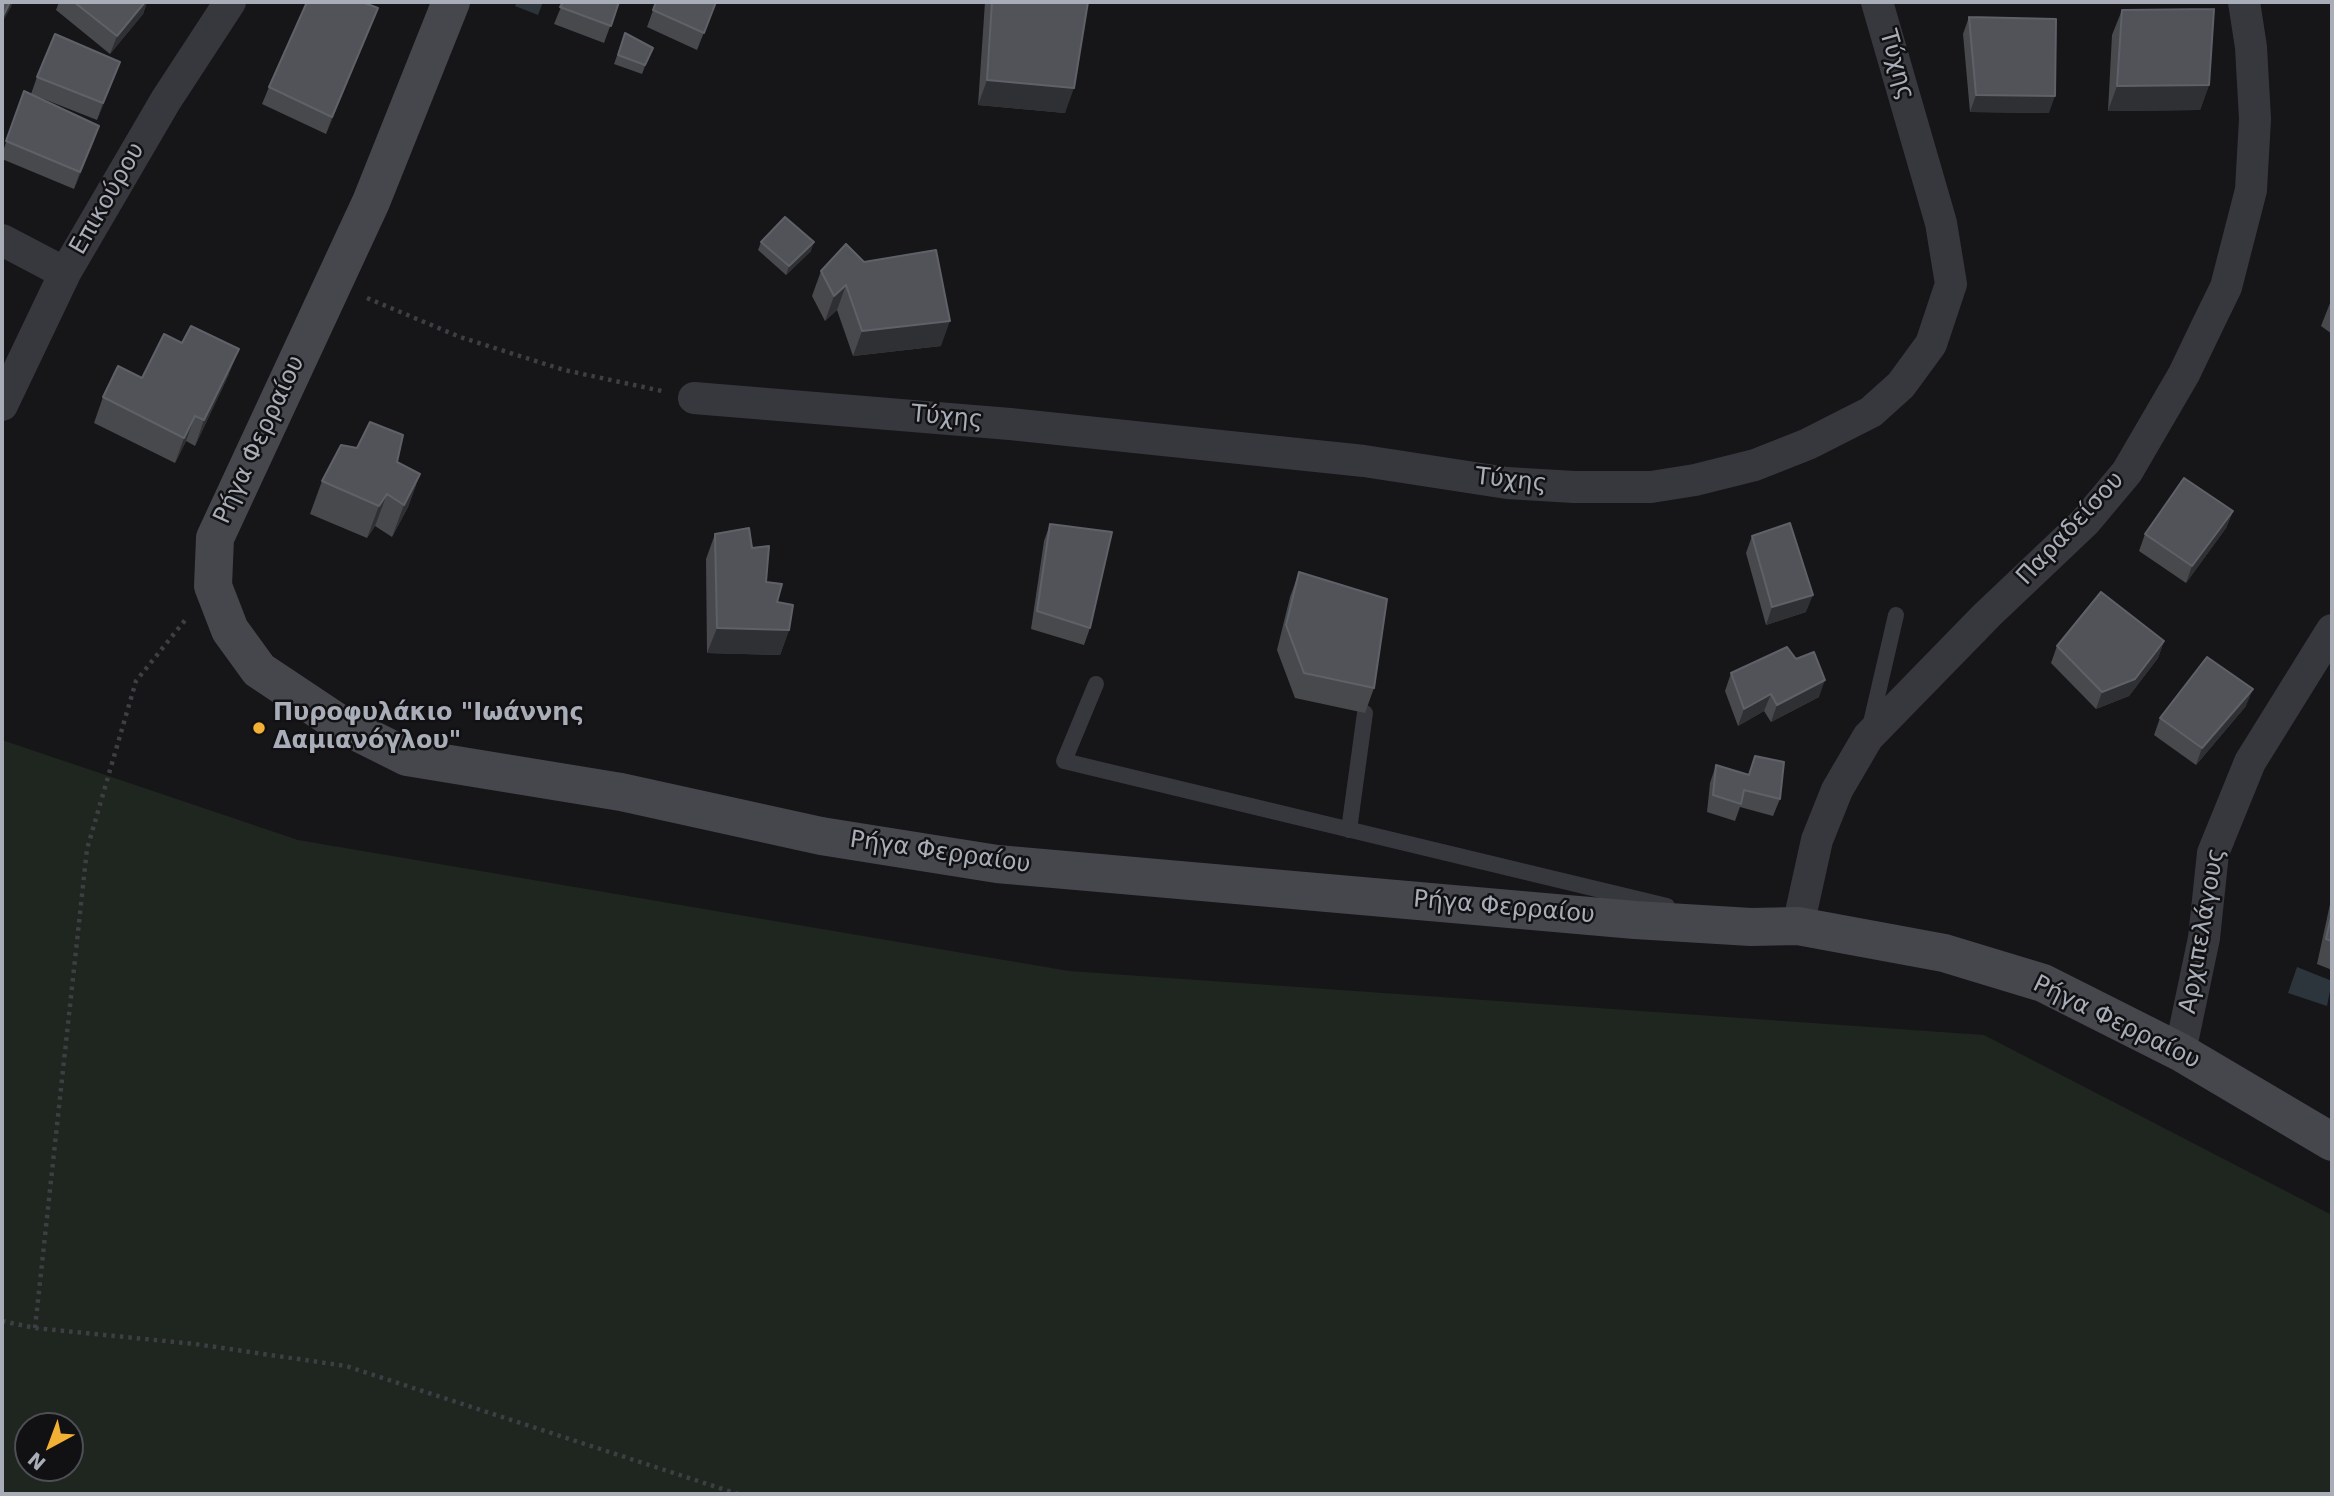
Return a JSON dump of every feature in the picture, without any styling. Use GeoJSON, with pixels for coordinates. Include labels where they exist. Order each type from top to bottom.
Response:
{"type":"FeatureCollection","features":[{"type":"Feature","properties":{"kind":"street","name":"Επικούρου"},"geometry":{"type":"LineString","coordinates":[[2,405],[65,272],[166,100],[230,2]]}},
{"type":"Feature","properties":{"kind":"street","name":"Ρήγα Φερραίου"},"geometry":{"type":"LineString","coordinates":[[451,2],[376,189],[215,538],[213,586],[230,630],[259,670],[337,722],[407,757],[621,793],[821,836],[997,864],[1635,920],[1751,927],[1798,926],[1944,953],[2043,983],[2180,1052],[2332,1142]]}},
{"type":"Feature","properties":{"kind":"street","name":"Τύχης"},"geometry":{"type":"LineString","coordinates":[[694,398],[1064,429],[1364,461],[1507,483],[1574,487],[1651,487],[1695,480],[1755,465],[1808,444],[1871,412],[1902,385],[1931,344],[1951,284],[1941,223],[1877,2]]}},
{"type":"Feature","properties":{"kind":"street","name":"Παραδείσου"},"geometry":{"type":"LineString","coordinates":[[1798,926],[1817,840],[1837,790],[1868,737],[1987,615],[2085,522],[2127,472],[2184,374],[2226,287],[2251,190],[2255,119],[2251,47],[2244,2]]}},
{"type":"Feature","properties":{"kind":"street"},"geometry":{"type":"LineString","coordinates":[[2,240],[65,272]]}},
{"type":"Feature","properties":{"kind":"street","name":"Αρχιπελάγους"},"geometry":{"type":"LineString","coordinates":[[2180,1052],[2204,938],[2213,853],[2250,762],[2332,630]]}},
{"type":"Feature","properties":{"kind":"lane"},"geometry":{"type":"LineString","coordinates":[[1868,737],[1896,615]]}},
{"type":"Feature","properties":{"kind":"lane"},"geometry":{"type":"LineString","coordinates":[[1096,684],[1064,761],[1751,927]]}},
{"type":"Feature","properties":{"kind":"lane"},"geometry":{"type":"LineString","coordinates":[[1349,830],[1365,713]]}},
{"type":"Feature","properties":{"kind":"path"},"geometry":{"type":"LineString","coordinates":[[333,283],[473,341],[564,370],[694,398]]}},
{"type":"Feature","properties":{"kind":"path"},"geometry":{"type":"LineString","coordinates":[[35,1328],[87,849],[136,681],[213,586]]}},
{"type":"Feature","properties":{"kind":"path"},"geometry":{"type":"LineString","coordinates":[[2,1321],[35,1328],[195,1344],[346,1366],[738,1494]]}},
{"type":"Feature","properties":{"kind":"shaded area"},"geometry":{"type":"Polygon","coordinates":[[[517,2],[543,2],[538,15],[515,6],[517,2]]]}},
{"type":"Feature","properties":{"kind":"shaded area"},"geometry":{"type":"Polygon","coordinates":[[[2,740],[298,840],[1069,971],[1984,1035],[2332,1215],[2332,1494],[2,1494],[2,740]]]}},
{"type":"Feature","properties":{"kind":"shaded area"},"geometry":{"type":"Polygon","coordinates":[[[2297,967],[2332,981],[2327,1006],[2288,993],[2297,967]]]}},
{"type":"Feature","properties":{"kind":"building"},"geometry":{"type":"Polygon","coordinates":[[[2,2],[10,2],[2,18],[2,2]]]}},
{"type":"Feature","properties":{"kind":"building"},"geometry":{"type":"Polygon","coordinates":[[[74,2],[145,2],[117,36],[74,2]]]}},
{"type":"Feature","properties":{"kind":"building"},"geometry":{"type":"Polygon","coordinates":[[[307,2],[362,2],[378,8],[332,117],[269,87],[307,2]]]}},
{"type":"Feature","properties":{"kind":"building"},"geometry":{"type":"Polygon","coordinates":[[[563,2],[619,2],[611,26],[560,7],[563,2]]]}},
{"type":"Feature","properties":{"kind":"building"},"geometry":{"type":"Polygon","coordinates":[[[656,2],[716,2],[704,33],[653,10],[656,2]]]}},
{"type":"Feature","properties":{"kind":"building"},"geometry":{"type":"Polygon","coordinates":[[[992,2],[1088,2],[1074,88],[987,80],[992,2]]]}},
{"type":"Feature","properties":{"kind":"building"},"geometry":{"type":"Polygon","coordinates":[[[2214,9],[2209,85],[2117,86],[2122,10],[2214,9]]]}},
{"type":"Feature","properties":{"kind":"building"},"geometry":{"type":"Polygon","coordinates":[[[1969,17],[2056,19],[2055,96],[1976,95],[1969,17]]]}},
{"type":"Feature","properties":{"kind":"building"},"geometry":{"type":"Polygon","coordinates":[[[625,33],[653,48],[645,65],[618,55],[625,33]]]}},
{"type":"Feature","properties":{"kind":"building"},"geometry":{"type":"Polygon","coordinates":[[[55,34],[120,62],[103,103],[37,77],[55,34]]]}},
{"type":"Feature","properties":{"kind":"building"},"geometry":{"type":"Polygon","coordinates":[[[24,91],[99,126],[80,172],[6,141],[24,91]]]}},
{"type":"Feature","properties":{"kind":"building"},"geometry":{"type":"Polygon","coordinates":[[[785,217],[814,242],[789,266],[761,242],[785,217]]]}},
{"type":"Feature","properties":{"kind":"building"},"geometry":{"type":"Polygon","coordinates":[[[846,244],[864,262],[936,250],[950,321],[862,331],[846,285],[834,296],[821,271],[846,244]]]}},
{"type":"Feature","properties":{"kind":"building"},"geometry":{"type":"Polygon","coordinates":[[[191,326],[239,349],[204,420],[195,416],[184,438],[103,397],[118,366],[142,378],[164,334],[182,343],[191,326]]]}},
{"type":"Feature","properties":{"kind":"building"},"geometry":{"type":"Polygon","coordinates":[[[370,422],[403,435],[397,462],[420,474],[404,505],[387,494],[379,506],[322,481],[341,445],[357,448],[370,422]]]}},
{"type":"Feature","properties":{"kind":"building"},"geometry":{"type":"Polygon","coordinates":[[[2184,478],[2233,511],[2192,566],[2145,534],[2184,478]]]}},
{"type":"Feature","properties":{"kind":"building"},"geometry":{"type":"Polygon","coordinates":[[[1790,523],[1813,595],[1772,607],[1752,536],[1790,523]]]}},
{"type":"Feature","properties":{"kind":"building"},"geometry":{"type":"Polygon","coordinates":[[[1050,524],[1112,532],[1090,628],[1037,611],[1050,524]]]}},
{"type":"Feature","properties":{"kind":"building"},"geometry":{"type":"Polygon","coordinates":[[[749,528],[752,548],[769,546],[766,582],[782,584],[777,602],[793,605],[789,630],[717,628],[715,534],[749,528]]]}},
{"type":"Feature","properties":{"kind":"building"},"geometry":{"type":"Polygon","coordinates":[[[1299,572],[1387,599],[1374,688],[1304,673],[1286,625],[1299,572]]]}},
{"type":"Feature","properties":{"kind":"building"},"geometry":{"type":"Polygon","coordinates":[[[2101,592],[2164,641],[2135,679],[2102,692],[2057,646],[2101,592]]]}},
{"type":"Feature","properties":{"kind":"building"},"geometry":{"type":"Polygon","coordinates":[[[1787,647],[1796,659],[1814,652],[1825,680],[1777,705],[1771,694],[1744,709],[1731,673],[1787,647]]]}},
{"type":"Feature","properties":{"kind":"building"},"geometry":{"type":"Polygon","coordinates":[[[2207,657],[2253,689],[2202,748],[2160,718],[2207,657]]]}},
{"type":"Feature","properties":{"kind":"building"},"geometry":{"type":"Polygon","coordinates":[[[1755,756],[1784,762],[1780,799],[1744,790],[1741,804],[1713,795],[1716,765],[1749,775],[1755,756]]]}},
{"type":"Feature","properties":{"kind":"building"},"geometry":{"type":"Polygon","coordinates":[[[2332,912],[2332,941],[2326,939],[2332,912]]]}},
{"type":"Feature","properties":{"kind":"place","name":"Πυροφυλάκιο \"Ιωάννης Δαμιανόγλου\""},"geometry":{"type":"Point","coordinates":[259,728]}}]}
